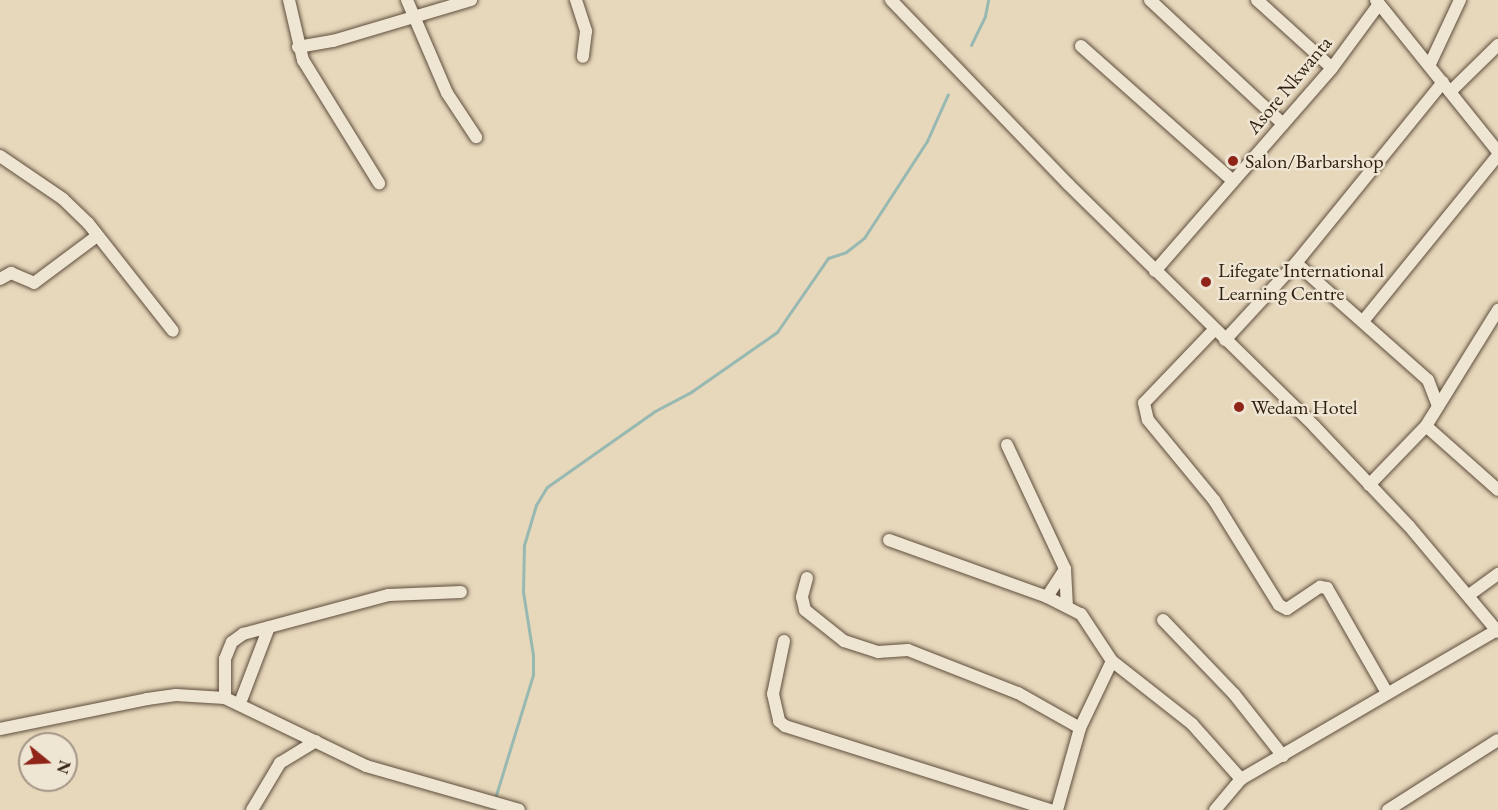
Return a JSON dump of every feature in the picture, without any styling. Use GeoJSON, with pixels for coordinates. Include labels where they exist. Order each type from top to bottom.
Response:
{"type":"FeatureCollection","features":[{"type":"Feature","properties":{"kind":"street"},"geometry":{"type":"LineString","coordinates":[[289,0],[298,46],[379,183]]}},
{"type":"Feature","properties":{"kind":"street"},"geometry":{"type":"LineString","coordinates":[[407,0],[412,18],[447,93],[476,137]]}},
{"type":"Feature","properties":{"kind":"street"},"geometry":{"type":"LineString","coordinates":[[298,46],[412,18],[471,0]]}},
{"type":"Feature","properties":{"kind":"street"},"geometry":{"type":"LineString","coordinates":[[576,0],[585,31],[583,57]]}},
{"type":"Feature","properties":{"kind":"street"},"geometry":{"type":"LineString","coordinates":[[891,0],[1155,271],[1369,485],[1469,595],[1497,631],[1386,692],[1283,756],[1241,778],[1215,810]]}},
{"type":"Feature","properties":{"kind":"street"},"geometry":{"type":"LineString","coordinates":[[1150,0],[1283,124]]}},
{"type":"Feature","properties":{"kind":"street"},"geometry":{"type":"LineString","coordinates":[[1257,0],[1332,68]]}},
{"type":"Feature","properties":{"kind":"street"},"geometry":{"type":"LineString","coordinates":[[1430,64],[1460,0]]}},
{"type":"Feature","properties":{"kind":"street"},"geometry":{"type":"LineString","coordinates":[[1364,320],[1498,153],[1430,64],[1378,2]]}},
{"type":"Feature","properties":{"kind":"street","name":"Asore Nkwanta"},"geometry":{"type":"LineString","coordinates":[[1155,271],[1332,68],[1378,2]]}},
{"type":"Feature","properties":{"kind":"street"},"geometry":{"type":"LineString","coordinates":[[1225,340],[1296,263],[1447,87],[1498,45]]}},
{"type":"Feature","properties":{"kind":"street"},"geometry":{"type":"LineString","coordinates":[[1081,46],[1233,181]]}},
{"type":"Feature","properties":{"kind":"street"},"geometry":{"type":"LineString","coordinates":[[0,156],[63,199],[97,236],[173,331]]}},
{"type":"Feature","properties":{"kind":"street"},"geometry":{"type":"LineString","coordinates":[[0,279],[11,273],[34,283],[97,236]]}},
{"type":"Feature","properties":{"kind":"street"},"geometry":{"type":"LineString","coordinates":[[1296,263],[1364,320],[1428,380],[1438,406]]}},
{"type":"Feature","properties":{"kind":"street"},"geometry":{"type":"LineString","coordinates":[[1369,485],[1426,426],[1498,310]]}},
{"type":"Feature","properties":{"kind":"street"},"geometry":{"type":"LineString","coordinates":[[1214,330],[1144,403],[1148,420],[1214,500],[1280,605],[1287,609],[1320,587],[1327,588],[1386,692]]}},
{"type":"Feature","properties":{"kind":"street"},"geometry":{"type":"LineString","coordinates":[[1428,380],[1451,384]]}},
{"type":"Feature","properties":{"kind":"street"},"geometry":{"type":"LineString","coordinates":[[1426,426],[1498,489]]}},
{"type":"Feature","properties":{"kind":"street"},"geometry":{"type":"LineString","coordinates":[[1007,445],[1065,569],[1067,606]]}},
{"type":"Feature","properties":{"kind":"street"},"geometry":{"type":"LineString","coordinates":[[889,540],[1067,606],[1088,621],[1112,661],[1192,724],[1241,778]]}},
{"type":"Feature","properties":{"kind":"street"},"geometry":{"type":"LineString","coordinates":[[1047,597],[1065,569]]}},
{"type":"Feature","properties":{"kind":"street"},"geometry":{"type":"LineString","coordinates":[[1469,595],[1498,574]]}},
{"type":"Feature","properties":{"kind":"street"},"geometry":{"type":"LineString","coordinates":[[807,579],[802,597],[805,610],[844,641],[878,652],[898,649],[917,654],[1018,693],[1080,728]]}},
{"type":"Feature","properties":{"kind":"street"},"geometry":{"type":"LineString","coordinates":[[225,698],[225,659],[232,642],[243,634],[388,595],[460,592]]}},
{"type":"Feature","properties":{"kind":"street"},"geometry":{"type":"LineString","coordinates":[[1163,620],[1234,694],[1283,756]]}},
{"type":"Feature","properties":{"kind":"street"},"geometry":{"type":"LineString","coordinates":[[240,703],[269,627]]}},
{"type":"Feature","properties":{"kind":"street"},"geometry":{"type":"LineString","coordinates":[[784,641],[773,694],[779,721],[785,726],[1050,810]]}},
{"type":"Feature","properties":{"kind":"street"},"geometry":{"type":"LineString","coordinates":[[1057,810],[1080,728],[1112,661]]}},
{"type":"Feature","properties":{"kind":"street"},"geometry":{"type":"LineString","coordinates":[[1106,677],[1122,670]]}},
{"type":"Feature","properties":{"kind":"street"},"geometry":{"type":"LineString","coordinates":[[0,729],[176,695],[225,698],[240,703],[366,766],[519,810]]}},
{"type":"Feature","properties":{"kind":"street"},"geometry":{"type":"LineString","coordinates":[[1388,810],[1498,740]]}},
{"type":"Feature","properties":{"kind":"street"},"geometry":{"type":"LineString","coordinates":[[252,810],[280,763],[316,741]]}},
{"type":"Feature","properties":{"kind":"waterway"},"geometry":{"type":"LineString","coordinates":[[971,45],[985,16],[988,0]]}},
{"type":"Feature","properties":{"kind":"waterway"},"geometry":{"type":"LineString","coordinates":[[496,795],[533,675],[533,655],[523,592],[524,545],[536,505],[547,487],[655,411],[691,392],[777,332],[828,258],[846,252],[864,238],[927,141],[948,94]]}},
{"type":"Feature","properties":{"kind":"place","name":"Salon/Barbarshop"},"geometry":{"type":"Point","coordinates":[1233,161]}},
{"type":"Feature","properties":{"kind":"place","name":"Lifegate International Learning Centre"},"geometry":{"type":"Point","coordinates":[1206,282]}},
{"type":"Feature","properties":{"kind":"place","name":"Wedam Hotel"},"geometry":{"type":"Point","coordinates":[1239,407]}}]}
